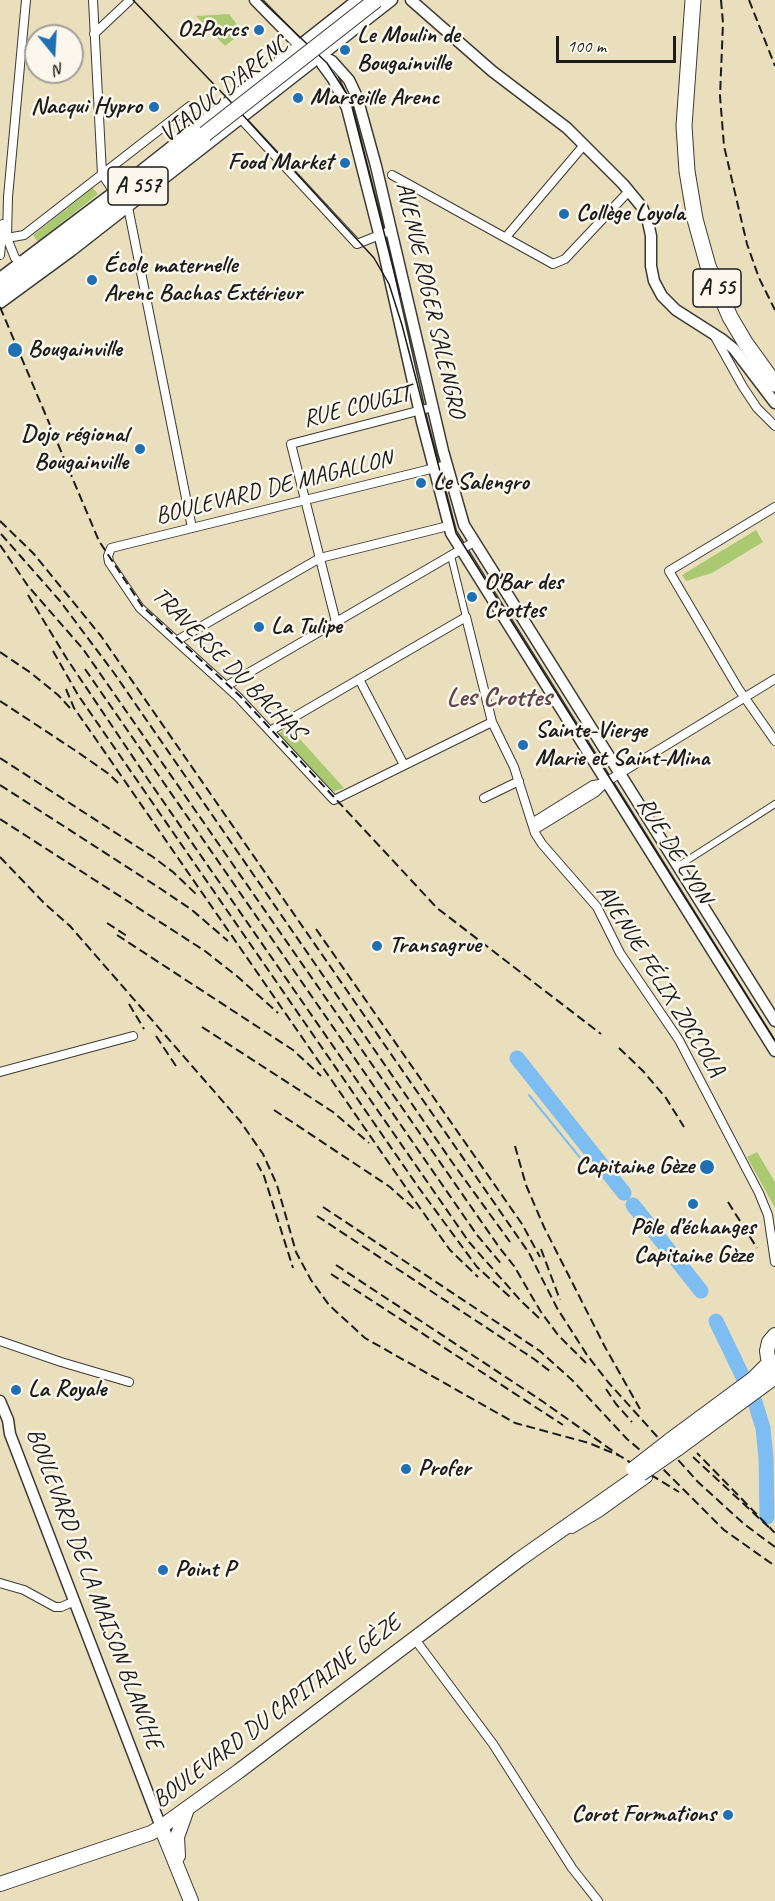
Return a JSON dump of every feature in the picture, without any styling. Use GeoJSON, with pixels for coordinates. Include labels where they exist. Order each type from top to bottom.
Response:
{"type":"FeatureCollection","features":[{"type":"Feature","properties":{"kind":"highway","name":"VIADUC D'ARENC"},"geometry":{"type":"LineString","coordinates":[[0,293],[71,244],[376,0]]}},
{"type":"Feature","properties":{"kind":"highway","name":"A 55"},"geometry":{"type":"LineString","coordinates":[[693,0],[684,126],[687,171],[694,219],[708,266],[730,317],[775,384]]}},
{"type":"Feature","properties":{"kind":"highway","name":"A 55"},"geometry":{"type":"LineString","coordinates":[[700,0],[693,124],[694,162],[702,218],[728,295],[753,340],[775,372]]}},
{"type":"Feature","properties":{"kind":"main road","name":"BOULEVARD DU CAPITAINE GÈZE"},"geometry":{"type":"LineString","coordinates":[[757,1387],[773,1364],[767,1355],[767,1346],[775,1335]]}},
{"type":"Feature","properties":{"kind":"main road","name":"BOULEVARD DU CAPITAINE GÈZE"},"geometry":{"type":"LineString","coordinates":[[0,1883],[151,1833],[161,1827],[240,1771],[539,1546],[566,1518],[641,1474],[757,1387],[775,1377]]}},
{"type":"Feature","properties":{"kind":"main road"},"geometry":{"type":"LineString","coordinates":[[182,1878],[177,1837],[187,1809]]}},
{"type":"Feature","properties":{"kind":"main road"},"geometry":{"type":"LineString","coordinates":[[161,1827],[191,1901]]}},
{"type":"Feature","properties":{"kind":"street"},"geometry":{"type":"LineString","coordinates":[[0,255],[8,197],[26,0]]}},
{"type":"Feature","properties":{"kind":"street"},"geometry":{"type":"LineString","coordinates":[[93,0],[102,174],[114,192]]}},
{"type":"Feature","properties":{"kind":"street"},"geometry":{"type":"LineString","coordinates":[[94,34],[130,0]]}},
{"type":"Feature","properties":{"kind":"street","name":"AVENUE ROGER SALENGRO"},"geometry":{"type":"LineString","coordinates":[[255,0],[299,45],[332,61],[345,75],[357,98],[392,230],[447,465],[464,525],[487,564]]}},
{"type":"Feature","properties":{"kind":"street"},"geometry":{"type":"LineString","coordinates":[[0,278],[114,192],[357,0]]}},
{"type":"Feature","properties":{"kind":"street"},"geometry":{"type":"LineString","coordinates":[[0,303],[71,244],[128,207],[392,0]]}},
{"type":"Feature","properties":{"kind":"street"},"geometry":{"type":"LineString","coordinates":[[411,0],[492,71],[567,128],[628,191],[642,207],[648,222],[654,282],[662,296],[676,310],[734,349],[775,403]]}},
{"type":"Feature","properties":{"kind":"street","name":"AVENUE ROGER SALENGRO"},"geometry":{"type":"LineString","coordinates":[[319,56],[321,64],[333,79],[347,108],[455,553]]}},
{"type":"Feature","properties":{"kind":"street"},"geometry":{"type":"LineString","coordinates":[[8,237],[24,235],[190,106],[206,110],[224,132]]}},
{"type":"Feature","properties":{"kind":"street"},"geometry":{"type":"LineString","coordinates":[[241,119],[357,244],[392,230]]}},
{"type":"Feature","properties":{"kind":"street"},"geometry":{"type":"LineString","coordinates":[[506,237],[584,145]]}},
{"type":"Feature","properties":{"kind":"street"},"geometry":{"type":"LineString","coordinates":[[392,175],[549,263],[559,264],[628,191]]}},
{"type":"Feature","properties":{"kind":"street"},"geometry":{"type":"LineString","coordinates":[[8,197],[8,237],[15,258],[22,263]]}},
{"type":"Feature","properties":{"kind":"street"},"geometry":{"type":"LineString","coordinates":[[128,207],[192,528]]}},
{"type":"Feature","properties":{"kind":"street"},"geometry":{"type":"LineString","coordinates":[[712,333],[757,408],[775,426]]}},
{"type":"Feature","properties":{"kind":"street","name":"RUE COUGIT"},"geometry":{"type":"LineString","coordinates":[[304,500],[291,444],[433,407]]}},
{"type":"Feature","properties":{"kind":"street","name":"BOULEVARD DE MAGALLON"},"geometry":{"type":"LineString","coordinates":[[111,548],[447,465]]}},
{"type":"Feature","properties":{"kind":"street"},"geometry":{"type":"LineString","coordinates":[[304,500],[336,622]]}},
{"type":"Feature","properties":{"kind":"street"},"geometry":{"type":"LineString","coordinates":[[775,507],[669,571],[744,697],[775,741]]}},
{"type":"Feature","properties":{"kind":"street"},"geometry":{"type":"LineString","coordinates":[[176,641],[320,558],[448,526]]}},
{"type":"Feature","properties":{"kind":"street"},"geometry":{"type":"LineString","coordinates":[[226,686],[474,542]]}},
{"type":"Feature","properties":{"kind":"street","name":"TRAVERSE DU BACHAS"},"geometry":{"type":"LineString","coordinates":[[111,548],[109,562],[140,608],[226,686],[334,800],[404,765]]}},
{"type":"Feature","properties":{"kind":"street","name":"AVENUE FÉLIX ZOCCOLA"},"geometry":{"type":"LineString","coordinates":[[455,553],[466,617],[492,722],[514,767],[533,826],[542,844],[597,907],[620,953],[679,1040],[759,1193],[768,1215],[775,1262]]}},
{"type":"Feature","properties":{"kind":"street","name":"RUE DE LYON"},"geometry":{"type":"LineString","coordinates":[[455,553],[606,782],[775,1052]]}},
{"type":"Feature","properties":{"kind":"street","name":"RUE DE LYON"},"geometry":{"type":"LineString","coordinates":[[487,564],[775,1021]]}},
{"type":"Feature","properties":{"kind":"street"},"geometry":{"type":"LineString","coordinates":[[270,731],[466,617]]}},
{"type":"Feature","properties":{"kind":"street"},"geometry":{"type":"LineString","coordinates":[[359,679],[404,765],[492,722]]}},
{"type":"Feature","properties":{"kind":"street"},"geometry":{"type":"LineString","coordinates":[[533,826],[596,792],[606,782],[775,679]]}},
{"type":"Feature","properties":{"kind":"street"},"geometry":{"type":"LineString","coordinates":[[484,798],[519,781]]}},
{"type":"Feature","properties":{"kind":"street"},"geometry":{"type":"LineString","coordinates":[[682,863],[775,804]]}},
{"type":"Feature","properties":{"kind":"street"},"geometry":{"type":"LineString","coordinates":[[0,1072],[133,1036]]}},
{"type":"Feature","properties":{"kind":"street"},"geometry":{"type":"LineString","coordinates":[[0,1341],[129,1382]]}},
{"type":"Feature","properties":{"kind":"street","name":"BOULEVARD DE LA MAISON BLANCHE"},"geometry":{"type":"LineString","coordinates":[[0,1401],[8,1420],[5,1431],[75,1601],[161,1827]]}},
{"type":"Feature","properties":{"kind":"street"},"geometry":{"type":"LineString","coordinates":[[0,1582],[24,1590],[55,1607],[75,1601]]}},
{"type":"Feature","properties":{"kind":"street"},"geometry":{"type":"LineString","coordinates":[[414,1638],[493,1744],[572,1868],[598,1901]]}},
{"type":"Feature","properties":{"kind":"green space"},"geometry":{"type":"Polygon","coordinates":[[[229,14],[243,32],[225,46],[196,16],[229,14]]]}},
{"type":"Feature","properties":{"kind":"green space"},"geometry":{"type":"Polygon","coordinates":[[[93,188],[98,194],[38,242],[33,235],[93,188]]]}},
{"type":"Feature","properties":{"kind":"green space"},"geometry":{"type":"Polygon","coordinates":[[[756,530],[763,542],[712,573],[686,581],[682,575],[756,530]]]}},
{"type":"Feature","properties":{"kind":"green space"},"geometry":{"type":"Polygon","coordinates":[[[289,727],[344,788],[332,792],[278,734],[289,727]]]}},
{"type":"Feature","properties":{"kind":"green space"},"geometry":{"type":"Polygon","coordinates":[[[757,1152],[775,1182],[775,1208],[747,1157],[757,1152]]]}},
{"type":"Feature","properties":{"kind":"waterway"},"geometry":{"type":"LineString","coordinates":[[517,1058],[624,1193]]}},
{"type":"Feature","properties":{"kind":"waterway"},"geometry":{"type":"LineString","coordinates":[[529,1095],[586,1165],[594,1165],[607,1172]]}},
{"type":"Feature","properties":{"kind":"waterway"},"geometry":{"type":"LineString","coordinates":[[633,1205],[701,1291]]}},
{"type":"Feature","properties":{"kind":"waterway"},"geometry":{"type":"LineString","coordinates":[[716,1321],[755,1402],[763,1428],[767,1517]]}},
{"type":"Feature","properties":{"kind":"tram line"},"geometry":{"type":"LineString","coordinates":[[133,0],[229,100],[374,258],[389,284],[402,325],[456,533],[775,1041]]}},
{"type":"Feature","properties":{"kind":"tram line"},"geometry":{"type":"LineString","coordinates":[[261,0],[327,63],[350,99],[400,295]]}},
{"type":"Feature","properties":{"kind":"railway"},"geometry":{"type":"LineString","coordinates":[[721,0],[723,23],[720,96],[724,146],[747,244],[759,278],[775,310]]}},
{"type":"Feature","properties":{"kind":"railway"},"geometry":{"type":"LineString","coordinates":[[749,0],[775,66]]}},
{"type":"Feature","properties":{"kind":"railway"},"geometry":{"type":"LineString","coordinates":[[0,307],[99,541],[142,606],[240,696],[437,908],[601,1034]]}},
{"type":"Feature","properties":{"kind":"railway"},"geometry":{"type":"LineString","coordinates":[[0,521],[33,553],[101,636],[529,1253],[557,1308],[587,1355],[608,1382],[698,1482],[744,1524],[775,1547]]}},
{"type":"Feature","properties":{"kind":"railway"},"geometry":{"type":"LineString","coordinates":[[1,534],[60,601],[114,673],[452,1162],[510,1242]]}},
{"type":"Feature","properties":{"kind":"railway"},"geometry":{"type":"LineString","coordinates":[[0,545],[28,586],[83,649],[514,1266],[541,1312],[558,1335],[586,1363]]}},
{"type":"Feature","properties":{"kind":"railway"},"geometry":{"type":"LineString","coordinates":[[28,595],[67,659],[147,778],[469,1242],[540,1319]]}},
{"type":"Feature","properties":{"kind":"railway"},"geometry":{"type":"LineString","coordinates":[[53,651],[78,695],[419,1188],[477,1267],[510,1297]]}},
{"type":"Feature","properties":{"kind":"railway"},"geometry":{"type":"LineString","coordinates":[[0,652],[31,673],[70,708]]}},
{"type":"Feature","properties":{"kind":"railway"},"geometry":{"type":"LineString","coordinates":[[85,669],[477,1235],[503,1266]]}},
{"type":"Feature","properties":{"kind":"railway"},"geometry":{"type":"LineString","coordinates":[[66,689],[74,708],[420,1208],[450,1250],[478,1277]]}},
{"type":"Feature","properties":{"kind":"railway"},"geometry":{"type":"LineString","coordinates":[[0,701],[109,774],[120,785]]}},
{"type":"Feature","properties":{"kind":"railway"},"geometry":{"type":"LineString","coordinates":[[0,758],[153,857],[196,894]]}},
{"type":"Feature","properties":{"kind":"railway"},"geometry":{"type":"LineString","coordinates":[[0,785],[192,910],[228,941]]}},
{"type":"Feature","properties":{"kind":"railway"},"geometry":{"type":"LineString","coordinates":[[0,819],[205,951],[278,1013]]}},
{"type":"Feature","properties":{"kind":"railway"},"geometry":{"type":"LineString","coordinates":[[0,857],[45,904],[70,926],[240,1121],[263,1154],[277,1185],[296,1252],[311,1280],[329,1305],[365,1338],[515,1423],[589,1443],[620,1456]]}},
{"type":"Feature","properties":{"kind":"railway"},"geometry":{"type":"LineString","coordinates":[[107,923],[127,936]]}},
{"type":"Feature","properties":{"kind":"railway"},"geometry":{"type":"LineString","coordinates":[[316,929],[522,1224],[540,1257]]}},
{"type":"Feature","properties":{"kind":"railway"},"geometry":{"type":"LineString","coordinates":[[117,935],[293,1050],[321,1076]]}},
{"type":"Feature","properties":{"kind":"railway"},"geometry":{"type":"LineString","coordinates":[[129,1004],[144,1029]]}},
{"type":"Feature","properties":{"kind":"railway"},"geometry":{"type":"LineString","coordinates":[[202,1027],[333,1112],[369,1143]]}},
{"type":"Feature","properties":{"kind":"railway"},"geometry":{"type":"LineString","coordinates":[[156,1036],[178,1069]]}},
{"type":"Feature","properties":{"kind":"railway"},"geometry":{"type":"LineString","coordinates":[[619,1048],[666,1098],[684,1127]]}},
{"type":"Feature","properties":{"kind":"railway"},"geometry":{"type":"LineString","coordinates":[[274,1110],[390,1187],[414,1209]]}},
{"type":"Feature","properties":{"kind":"railway"},"geometry":{"type":"LineString","coordinates":[[515,1146],[526,1185],[544,1227],[605,1347],[640,1409]]}},
{"type":"Feature","properties":{"kind":"railway"},"geometry":{"type":"LineString","coordinates":[[257,1163],[264,1176],[293,1268]]}},
{"type":"Feature","properties":{"kind":"railway"},"geometry":{"type":"LineString","coordinates":[[728,1202],[757,1248]]}},
{"type":"Feature","properties":{"kind":"railway"},"geometry":{"type":"LineString","coordinates":[[323,1207],[540,1351],[573,1381],[627,1439],[664,1470],[724,1530],[775,1566]]}},
{"type":"Feature","properties":{"kind":"railway"},"geometry":{"type":"LineString","coordinates":[[317,1216],[551,1372]]}},
{"type":"Feature","properties":{"kind":"railway"},"geometry":{"type":"LineString","coordinates":[[541,1249],[560,1300]]}},
{"type":"Feature","properties":{"kind":"railway"},"geometry":{"type":"LineString","coordinates":[[336,1265],[542,1401],[620,1456],[679,1492]]}},
{"type":"Feature","properties":{"kind":"railway"},"geometry":{"type":"LineString","coordinates":[[331,1274],[563,1425]]}},
{"type":"Feature","properties":{"kind":"railway"},"geometry":{"type":"LineString","coordinates":[[606,1389],[632,1422]]}},
{"type":"Feature","properties":{"kind":"railway"},"geometry":{"type":"LineString","coordinates":[[693,1457],[774,1532],[697,1453]]}},
{"type":"Feature","properties":{"kind":"place","name":"O2Parcs"},"geometry":{"type":"Point","coordinates":[259,30]}},
{"type":"Feature","properties":{"kind":"place","name":"Le Moulin de Bougainville"},"geometry":{"type":"Point","coordinates":[345,50]}},
{"type":"Feature","properties":{"kind":"place","name":"Marseille Arenc"},"geometry":{"type":"Point","coordinates":[298,98]}},
{"type":"Feature","properties":{"kind":"place","name":"Nacqui Hypro"},"geometry":{"type":"Point","coordinates":[154,107]}},
{"type":"Feature","properties":{"kind":"place","name":"Food Market"},"geometry":{"type":"Point","coordinates":[345,163]}},
{"type":"Feature","properties":{"kind":"place","name":"Collège Loyola"},"geometry":{"type":"Point","coordinates":[564,214]}},
{"type":"Feature","properties":{"kind":"place","name":"École maternelle Arenc Bachas Extérieur"},"geometry":{"type":"Point","coordinates":[92,280]}},
{"type":"Feature","properties":{"kind":"place","name":"Bougainville"},"geometry":{"type":"Point","coordinates":[15,350]}},
{"type":"Feature","properties":{"kind":"place","name":"Dojo régional Bougainville"},"geometry":{"type":"Point","coordinates":[140,449]}},
{"type":"Feature","properties":{"kind":"place","name":"Le Salengro"},"geometry":{"type":"Point","coordinates":[421,483]}},
{"type":"Feature","properties":{"kind":"place","name":"O'Bar des Crottes"},"geometry":{"type":"Point","coordinates":[472,597]}},
{"type":"Feature","properties":{"kind":"place","name":"La Tulipe"},"geometry":{"type":"Point","coordinates":[259,627]}},
{"type":"Feature","properties":{"kind":"place","name":"Sainte-Vierge Marie et Saint-Mina"},"geometry":{"type":"Point","coordinates":[523,745]}},
{"type":"Feature","properties":{"kind":"place","name":"Transagrue"},"geometry":{"type":"Point","coordinates":[377,946]}},
{"type":"Feature","properties":{"kind":"place","name":"Capitaine Gèze"},"geometry":{"type":"Point","coordinates":[707,1167]}},
{"type":"Feature","properties":{"kind":"place","name":"Pôle d’échanges Capitaine Gèze"},"geometry":{"type":"Point","coordinates":[693,1204]}},
{"type":"Feature","properties":{"kind":"place","name":"La Royale"},"geometry":{"type":"Point","coordinates":[16,1390]}},
{"type":"Feature","properties":{"kind":"place","name":"Profer"},"geometry":{"type":"Point","coordinates":[406,1469]}},
{"type":"Feature","properties":{"kind":"place","name":"Point P"},"geometry":{"type":"Point","coordinates":[163,1570]}},
{"type":"Feature","properties":{"kind":"place","name":"Corot Formations"},"geometry":{"type":"Point","coordinates":[728,1815]}},
{"type":"Feature","properties":{"kind":"district","name":"Les Crottes"},"geometry":{"type":"Point","coordinates":[499,698]}}]}
